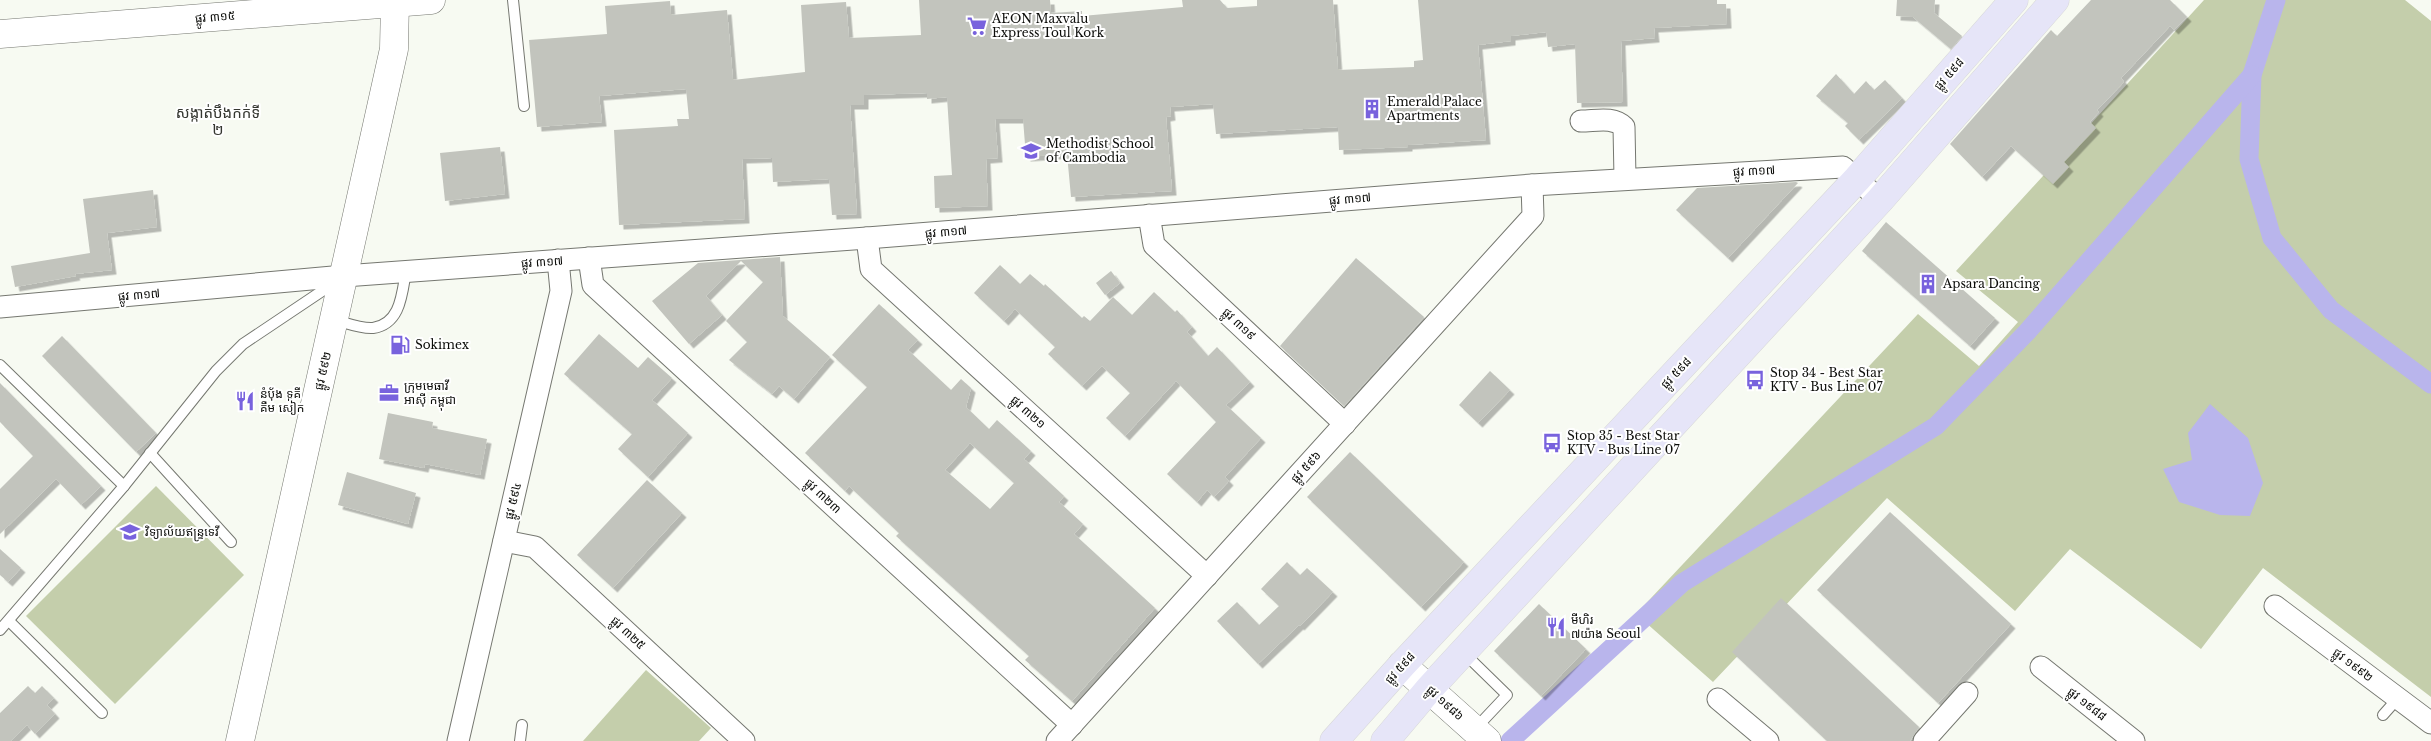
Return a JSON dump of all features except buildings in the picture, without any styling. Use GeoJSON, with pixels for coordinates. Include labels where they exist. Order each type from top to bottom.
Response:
{"type":"FeatureCollection","features":[{"type":"Feature","properties":{"kind":"main road","name":"ផ្លូវ ៥៩៨"},"geometry":{"type":"LineString","coordinates":[[1334,741],[1402,665],[1858,179],[2014,0]]}},
{"type":"Feature","properties":{"kind":"main road"},"geometry":{"type":"LineString","coordinates":[[1385,741],[1429,689],[1880,200],[2055,0]]}},
{"type":"Feature","properties":{"kind":"main road"},"geometry":{"type":"LineString","coordinates":[[1538,520],[1562,544]]}},
{"type":"Feature","properties":{"kind":"street","name":"ផ្លូវ ៣១៥"},"geometry":{"type":"LineString","coordinates":[[0,34],[431,0]]}},
{"type":"Feature","properties":{"kind":"street","name":"ផ្លូវ ៥៩២"},"geometry":{"type":"LineString","coordinates":[[241,741],[394,49],[395,2]]}},
{"type":"Feature","properties":{"kind":"street"},"geometry":{"type":"LineString","coordinates":[[1582,122],[1610,120],[1618,121],[1624,127],[1625,178]]}},
{"type":"Feature","properties":{"kind":"street","name":"ផ្លូវ ៣១៧"},"geometry":{"type":"LineString","coordinates":[[0,307],[344,276],[867,238],[1625,178],[1843,166],[1880,200]]}},
{"type":"Feature","properties":{"kind":"street","name":"ផ្លូវ ៥៩៦"},"geometry":{"type":"LineString","coordinates":[[1057,741],[1533,216],[1532,185]]}},
{"type":"Feature","properties":{"kind":"street","name":"ផ្លូវ ៣១៩"},"geometry":{"type":"LineString","coordinates":[[1149,215],[1154,244],[1345,424]]}},
{"type":"Feature","properties":{"kind":"street","name":"ផ្លូវ ៣២១"},"geometry":{"type":"LineString","coordinates":[[867,238],[871,269],[1207,576]]}},
{"type":"Feature","properties":{"kind":"street","name":"ផ្លូវ ៣២៣"},"geometry":{"type":"LineString","coordinates":[[589,258],[594,285],[1072,724]]}},
{"type":"Feature","properties":{"kind":"street","name":"ផ្លូវ ៥៩៤"},"geometry":{"type":"LineString","coordinates":[[458,741],[561,291],[558,260]]}},
{"type":"Feature","properties":{"kind":"street","name":"ផ្លូវ ៣២៥"},"geometry":{"type":"LineString","coordinates":[[504,541],[535,547],[744,741]]}},
{"type":"Feature","properties":{"kind":"street","name":"ផ្លូវ ១៩៩២"},"geometry":{"type":"LineString","coordinates":[[2275,606],[2431,723]]}},
{"type":"Feature","properties":{"kind":"street","name":"ផ្លូវ ១៩៨៦"},"geometry":{"type":"LineString","coordinates":[[1402,665],[1477,734]]}},
{"type":"Feature","properties":{"kind":"street","name":"ផ្លូវ ១៩៨៨"},"geometry":{"type":"LineString","coordinates":[[2041,667],[2134,741]]}},
{"type":"Feature","properties":{"kind":"street"},"geometry":{"type":"LineString","coordinates":[[1924,741],[1967,693]]}},
{"type":"Feature","properties":{"kind":"street"},"geometry":{"type":"LineString","coordinates":[[1718,698],[1768,741]]}},
{"type":"Feature","properties":{"kind":"lane"},"geometry":{"type":"LineString","coordinates":[[513,0],[524,106]]}},
{"type":"Feature","properties":{"kind":"lane"},"geometry":{"type":"LineString","coordinates":[[335,320],[373,328],[388,323],[394,317],[400,303],[406,272]]}},
{"type":"Feature","properties":{"kind":"lane"},"geometry":{"type":"LineString","coordinates":[[0,630],[124,486],[216,371],[243,344],[344,276]]}},
{"type":"Feature","properties":{"kind":"lane"},"geometry":{"type":"LineString","coordinates":[[0,365],[124,486]]}},
{"type":"Feature","properties":{"kind":"lane"},"geometry":{"type":"LineString","coordinates":[[150,453],[230,542]]}},
{"type":"Feature","properties":{"kind":"lane"},"geometry":{"type":"LineString","coordinates":[[9,621],[102,713]]}},
{"type":"Feature","properties":{"kind":"lane"},"geometry":{"type":"LineString","coordinates":[[1463,652],[1507,695],[1477,734]]}},
{"type":"Feature","properties":{"kind":"lane"},"geometry":{"type":"LineString","coordinates":[[2383,715],[2398,698]]}},
{"type":"Feature","properties":{"kind":"lane"},"geometry":{"type":"LineString","coordinates":[[520,741],[522,725]]}},
{"type":"Feature","properties":{"kind":"green space"},"geometry":{"type":"Polygon","coordinates":[[[2204,0],[2405,0],[2431,21],[2431,697],[2263,568],[2201,649],[2070,549],[2015,611],[1887,498],[1713,682],[1636,614],[1918,314],[1979,366],[2018,322],[1956,271],[2204,0]]]}},
{"type":"Feature","properties":{"kind":"green space"},"geometry":{"type":"Polygon","coordinates":[[[156,486],[244,575],[115,704],[26,616],[156,486]]]}},
{"type":"Feature","properties":{"kind":"green space"},"geometry":{"type":"Polygon","coordinates":[[[646,670],[711,728],[699,741],[583,741],[646,670]]]}},
{"type":"Feature","properties":{"kind":"shaded area"},"geometry":{"type":"Polygon","coordinates":[[[2210,404],[2248,438],[2263,483],[2250,516],[2220,515],[2179,502],[2163,469],[2192,460],[2188,433],[2210,404]]]}},
{"type":"Feature","properties":{"kind":"waterway"},"geometry":{"type":"LineString","coordinates":[[2276,0],[2252,75],[2249,159],[2272,238],[2331,310],[2431,384]]}},
{"type":"Feature","properties":{"kind":"waterway"},"geometry":{"type":"LineString","coordinates":[[1510,741],[1682,583],[1936,426],[2027,332],[2252,75]]}},
{"type":"Feature","properties":{"kind":"place","name":"AEON Maxvalu Express Toul Kork"},"geometry":{"type":"Point","coordinates":[977,26]}},
{"type":"Feature","properties":{"kind":"place","name":"Emerald Palace Apartments"},"geometry":{"type":"Point","coordinates":[1372,109]}},
{"type":"Feature","properties":{"kind":"place","name":"Methodist School of Cambodia"},"geometry":{"type":"Point","coordinates":[1031,151]}},
{"type":"Feature","properties":{"kind":"place","name":"Apsara Dancing"},"geometry":{"type":"Point","coordinates":[1928,284]}},
{"type":"Feature","properties":{"kind":"place","name":"Sokimex"},"geometry":{"type":"Point","coordinates":[400,345]}},
{"type":"Feature","properties":{"kind":"place","name":"Stop 34 - Best Star KTV - Bus Line 07"},"geometry":{"type":"Point","coordinates":[1755,380]}},
{"type":"Feature","properties":{"kind":"place","name":"ក្រុមមេធាវី អាស៊ី កម្ពុជា"},"geometry":{"type":"Point","coordinates":[389,393]}},
{"type":"Feature","properties":{"kind":"place","name":"នំប៉័ង ទួគី គឹម សៀក"},"geometry":{"type":"Point","coordinates":[245,401]}},
{"type":"Feature","properties":{"kind":"place","name":"Stop 35 - Best Star KTV - Bus Line 07"},"geometry":{"type":"Point","coordinates":[1552,443]}},
{"type":"Feature","properties":{"kind":"place","name":"វិទ្យាល័យឥន្រ្ទទេវី"},"geometry":{"type":"Point","coordinates":[130,532]}},
{"type":"Feature","properties":{"kind":"place","name":"មីហិរ ៧យ៉ាង Seoul"},"geometry":{"type":"Point","coordinates":[1556,627]}},
{"type":"Feature","properties":{"kind":"district","name":"សង្កាត់បឹងកក់ទី ២"},"geometry":{"type":"Point","coordinates":[218,122]}}]}
